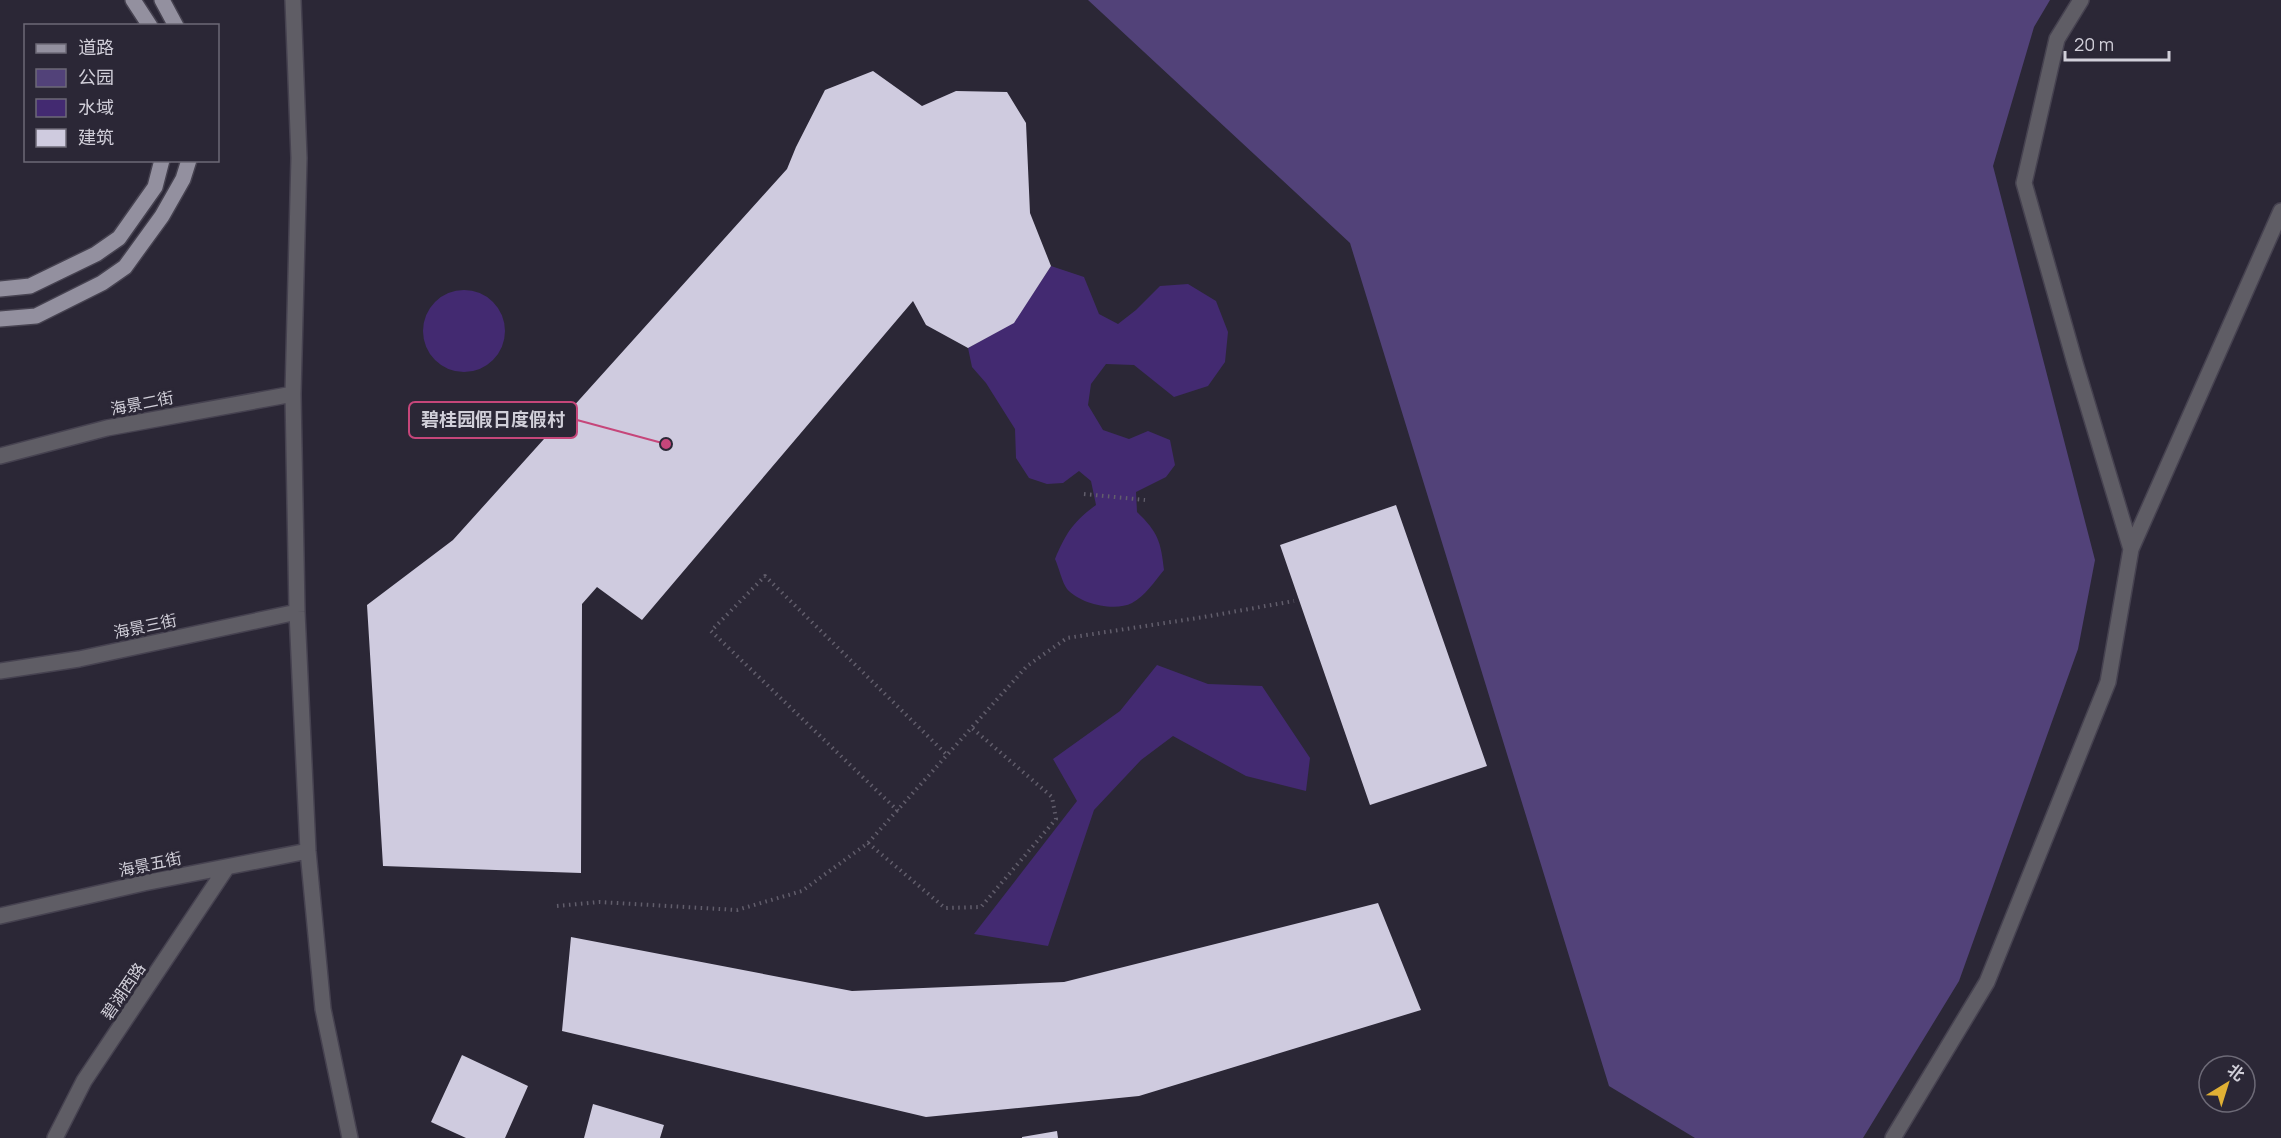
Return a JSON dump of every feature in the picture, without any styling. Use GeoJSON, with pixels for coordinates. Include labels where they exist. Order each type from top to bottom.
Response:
{"type":"FeatureCollection","features":[{"type":"Feature","properties":{"kind":"main road"},"geometry":{"type":"LineString","coordinates":[[133,0],[149,24]]}},
{"type":"Feature","properties":{"kind":"main road"},"geometry":{"type":"LineString","coordinates":[[162,0],[175,24]]}},
{"type":"Feature","properties":{"kind":"main road"},"geometry":{"type":"LineString","coordinates":[[0,289],[30,286],[96,254],[119,238],[155,187],[161,162]]}},
{"type":"Feature","properties":{"kind":"main road"},"geometry":{"type":"LineString","coordinates":[[0,319],[36,315],[102,284],[125,267],[162,216],[183,179],[188,162]]}},
{"type":"Feature","properties":{"kind":"street"},"geometry":{"type":"LineString","coordinates":[[293,0],[299,158],[293,394],[297,612],[308,851],[323,1009],[350,1138]]}},
{"type":"Feature","properties":{"kind":"street"},"geometry":{"type":"LineString","coordinates":[[2081,0],[2057,39],[2024,183],[2074,363],[2131,549]]}},
{"type":"Feature","properties":{"kind":"street"},"geometry":{"type":"LineString","coordinates":[[1893,1138],[1992,971],[2108,682],[2131,549],[2281,211]]}},
{"type":"Feature","properties":{"kind":"street","name":"海景二街"},"geometry":{"type":"LineString","coordinates":[[0,456],[107,428],[293,394]]}},
{"type":"Feature","properties":{"kind":"street","name":"海景三街"},"geometry":{"type":"LineString","coordinates":[[0,671],[79,659],[297,612]]}},
{"type":"Feature","properties":{"kind":"street","name":"海景五街"},"geometry":{"type":"LineString","coordinates":[[0,916],[308,851]]}},
{"type":"Feature","properties":{"kind":"street","name":"碧湖西路"},"geometry":{"type":"LineString","coordinates":[[55,1138],[84,1081],[227,867]]}},
{"type":"Feature","properties":{"kind":"path"},"geometry":{"type":"LineString","coordinates":[[1084,494],[1145,500]]}},
{"type":"Feature","properties":{"kind":"path"},"geometry":{"type":"LineString","coordinates":[[898,811],[711,630],[765,576],[948,756]]}},
{"type":"Feature","properties":{"kind":"path"},"geometry":{"type":"LineString","coordinates":[[557,906],[599,902],[736,910],[802,891],[868,843],[948,756],[971,727],[973,729],[1027,666],[1067,638],[1294,601]]}},
{"type":"Feature","properties":{"kind":"path"},"geometry":{"type":"LineString","coordinates":[[868,843],[945,908],[981,907],[1056,819],[1052,797],[971,727]]}},
{"type":"Feature","properties":{"kind":"green space"},"geometry":{"type":"Polygon","coordinates":[[[1088,0],[2050,0],[2034,27],[1993,166],[2095,560],[2078,649],[1959,981],[1863,1138],[1695,1138],[1609,1086],[1350,243],[1088,0]]]}},
{"type":"Feature","properties":{"kind":"water"},"geometry":{"type":"Polygon","coordinates":[[[1051,266],[1084,277],[1099,314],[1118,324],[1160,286],[1188,284],[1216,301],[1228,332],[1225,362],[1208,386],[1174,397],[1134,365],[1106,364],[1091,384],[1088,405],[1103,430],[1129,439],[1148,431],[1170,440],[1175,465],[1166,477],[1136,492],[1137,512],[1157,538],[1164,570],[1150,588],[1125,606],[1098,605],[1080,599],[1067,589],[1055,559],[1071,529],[1096,505],[1091,481],[1079,471],[1063,483],[1047,484],[1029,478],[1016,458],[1015,429],[986,383],[972,367],[968,348],[1014,322],[1051,266]]]}},
{"type":"Feature","properties":{"kind":"water"},"geometry":{"type":"Polygon","coordinates":[[[464,290],[480,294],[493,302],[501,315],[505,331],[501,347],[493,360],[480,368],[464,372],[448,368],[435,360],[427,347],[423,331],[427,315],[435,302],[448,294],[464,290]]]}},
{"type":"Feature","properties":{"kind":"water"},"geometry":{"type":"Polygon","coordinates":[[[1157,665],[1208,684],[1262,686],[1310,758],[1306,791],[1246,776],[1173,736],[1141,760],[1094,810],[1048,946],[974,934],[1077,801],[1053,759],[1120,711],[1157,665]]]}},
{"type":"Feature","properties":{"kind":"building"},"geometry":{"type":"Polygon","coordinates":[[[873,71],[922,106],[956,91],[1007,92],[1026,123],[1030,213],[1051,266],[1014,323],[968,348],[926,325],[913,301],[642,620],[597,587],[582,604],[581,873],[383,866],[367,605],[453,540],[787,169],[825,90],[873,71]]]}},
{"type":"Feature","properties":{"kind":"building"},"geometry":{"type":"Polygon","coordinates":[[[1396,505],[1487,766],[1370,805],[1280,545],[1396,505]]]}},
{"type":"Feature","properties":{"kind":"building"},"geometry":{"type":"Polygon","coordinates":[[[1378,903],[1421,1010],[1139,1096],[926,1117],[562,1031],[571,937],[852,991],[1064,982],[1378,903]]]}},
{"type":"Feature","properties":{"kind":"building"},"geometry":{"type":"Polygon","coordinates":[[[462,1055],[528,1086],[505,1138],[466,1138],[431,1122],[462,1055]]]}},
{"type":"Feature","properties":{"kind":"building"},"geometry":{"type":"Polygon","coordinates":[[[593,1104],[664,1125],[660,1138],[584,1138],[593,1104]]]}},
{"type":"Feature","properties":{"kind":"building"},"geometry":{"type":"Polygon","coordinates":[[[1057,1131],[1058,1138],[1022,1138],[1022,1137],[1057,1131]]]}},
{"type":"Feature","properties":{"kind":"place","name":"碧桂园假日度假村"},"geometry":{"type":"Point","coordinates":[666,444]}}]}
